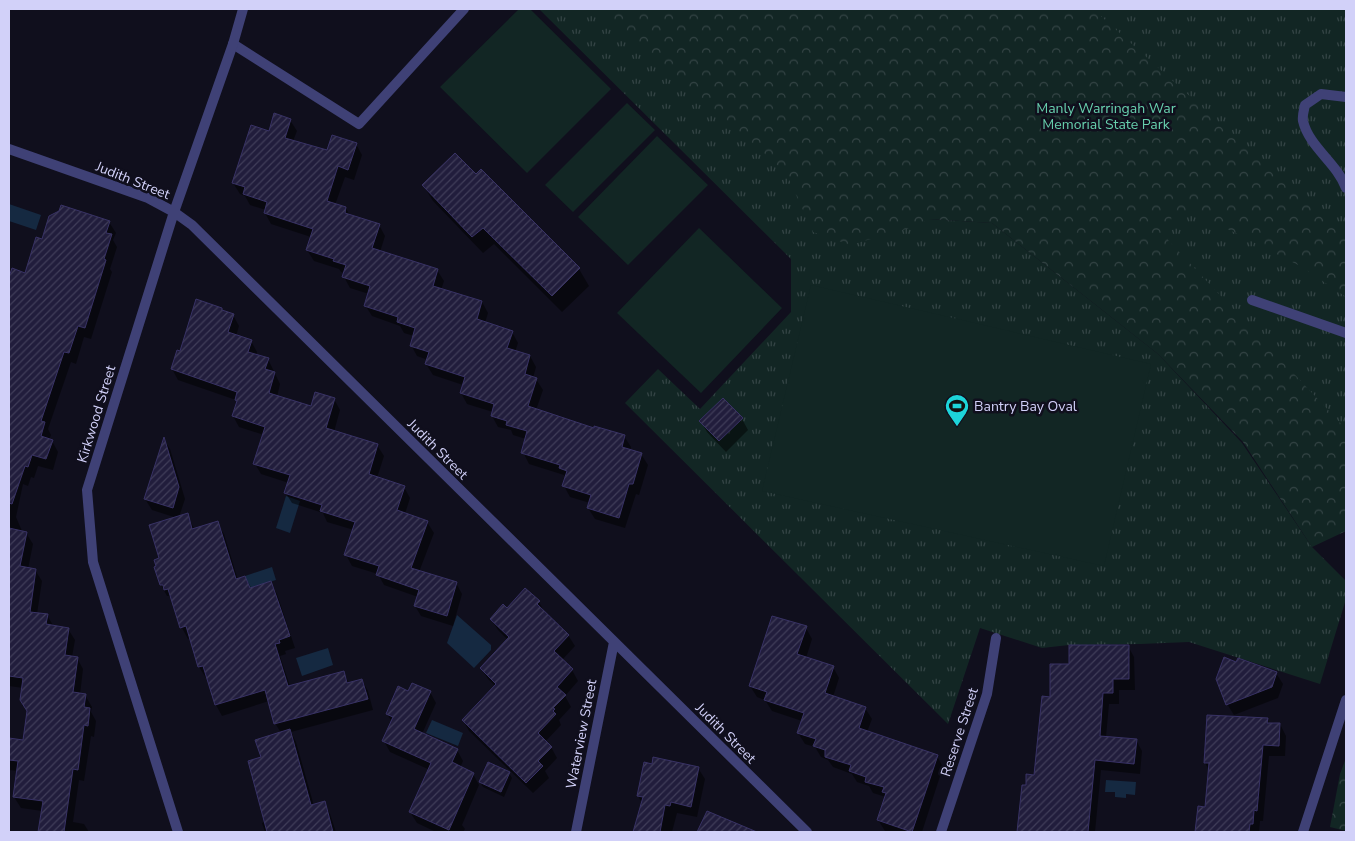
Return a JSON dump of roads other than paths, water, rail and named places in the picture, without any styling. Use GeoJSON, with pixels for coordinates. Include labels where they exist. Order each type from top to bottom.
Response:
{"type":"FeatureCollection","features":[{"type":"Feature","properties":{"kind":"street","name":"Kirkwood Street"},"geometry":{"type":"LineString","coordinates":[[178,832],[93,562],[87,490],[174,212],[233,44],[243,9]]}},
{"type":"Feature","properties":{"kind":"street"},"geometry":{"type":"LineString","coordinates":[[233,44],[359,124],[464,9]]}},
{"type":"Feature","properties":{"kind":"street"},"geometry":{"type":"LineString","coordinates":[[1346,97],[1321,94],[1305,105],[1302,119],[1308,134],[1342,177],[1346,188]]}},
{"type":"Feature","properties":{"kind":"street","name":"Judith Street"},"geometry":{"type":"LineString","coordinates":[[9,149],[148,198],[174,212],[192,225],[807,832]]}},
{"type":"Feature","properties":{"kind":"street"},"geometry":{"type":"LineString","coordinates":[[1252,300],[1346,333]]}},
{"type":"Feature","properties":{"kind":"street","name":"Reserve Street"},"geometry":{"type":"LineString","coordinates":[[941,832],[987,694],[996,638]]}},
{"type":"Feature","properties":{"kind":"street","name":"Waterview Street"},"geometry":{"type":"LineString","coordinates":[[576,832],[614,642]]}},
{"type":"Feature","properties":{"kind":"street"},"geometry":{"type":"LineString","coordinates":[[1303,832],[1346,700]]}},
{"type":"Feature","properties":{"kind":"water"},"geometry":{"type":"Polygon","coordinates":[[[9,204],[41,215],[36,230],[9,221],[9,204]]]}},
{"type":"Feature","properties":{"kind":"water"},"geometry":{"type":"Polygon","coordinates":[[[286,496],[300,501],[290,533],[276,528],[286,496]]]}},
{"type":"Feature","properties":{"kind":"water"},"geometry":{"type":"Polygon","coordinates":[[[272,567],[276,580],[250,588],[245,576],[272,567]]]}},
{"type":"Feature","properties":{"kind":"water"},"geometry":{"type":"Polygon","coordinates":[[[457,615],[491,645],[491,650],[474,668],[447,643],[457,615]]]}},
{"type":"Feature","properties":{"kind":"water"},"geometry":{"type":"Polygon","coordinates":[[[328,648],[333,665],[302,676],[296,658],[328,648]]]}},
{"type":"Feature","properties":{"kind":"water"},"geometry":{"type":"Polygon","coordinates":[[[432,720],[463,733],[458,746],[426,733],[432,720]]]}},
{"type":"Feature","properties":{"kind":"water"},"geometry":{"type":"Polygon","coordinates":[[[1106,780],[1136,782],[1135,795],[1126,794],[1126,798],[1115,797],[1115,792],[1105,792],[1106,780]]]}},
{"type":"Feature","properties":{"kind":"place","name":"Bantry Bay Oval"},"geometry":{"type":"Point","coordinates":[957,427]}},
{"type":"Feature","properties":{"kind":"park label","name":"Manly Warringah War Memorial State Park"},"geometry":{"type":"Point","coordinates":[1106,116]}}]}
